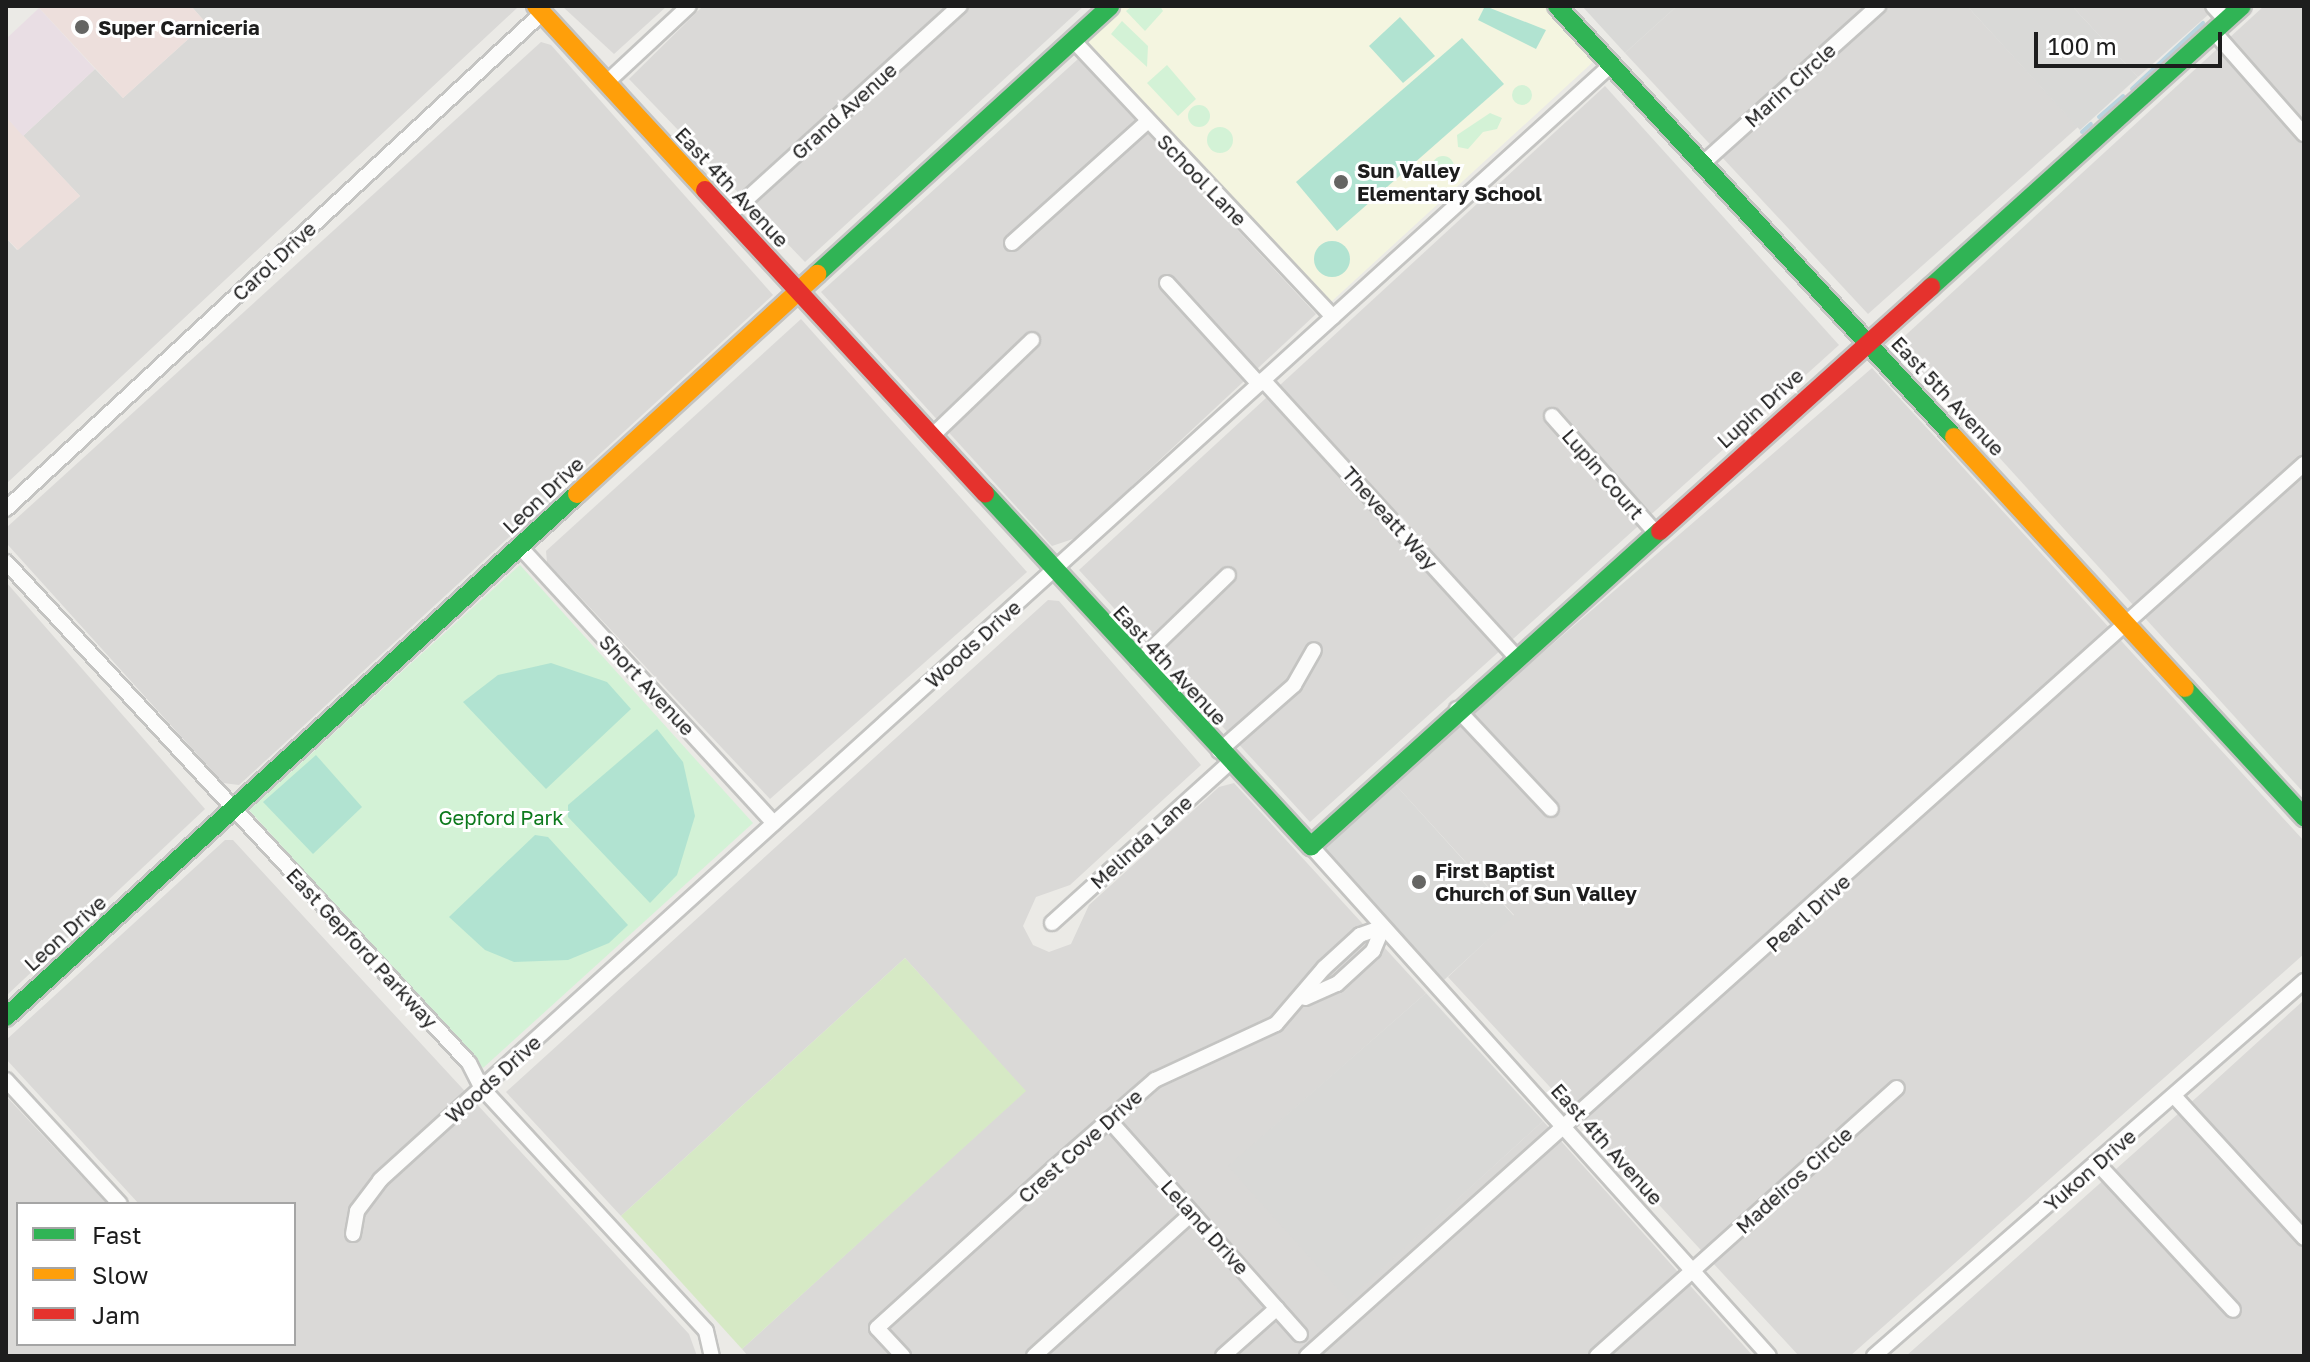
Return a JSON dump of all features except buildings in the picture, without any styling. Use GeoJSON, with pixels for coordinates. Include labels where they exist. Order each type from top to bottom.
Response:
{"type":"FeatureCollection","features":[{"type":"Feature","properties":{"kind":"street"},"geometry":{"type":"LineString","coordinates":[[606,83],[689,6]]}},
{"type":"Feature","properties":{"kind":"street","name":"Grand Avenue"},"geometry":{"type":"LineString","coordinates":[[728,216],[960,6]]}},
{"type":"Feature","properties":{"kind":"street","name":"Leon Drive"},"geometry":{"type":"LineString","coordinates":[[6,1017],[1110,6]]}},
{"type":"Feature","properties":{"kind":"street","name":"East 5th Avenue"},"geometry":{"type":"LineString","coordinates":[[1557,6],[2304,817]]}},
{"type":"Feature","properties":{"kind":"street","name":"Marin Circle"},"geometry":{"type":"LineString","coordinates":[[1702,164],[1878,6]]}},
{"type":"Feature","properties":{"kind":"street","name":"Lupin Drive"},"geometry":{"type":"LineString","coordinates":[[1311,846],[1457,709],[1867,341],[2218,19],[2242,6]]}},
{"type":"Feature","properties":{"kind":"street","name":"East 4th Avenue"},"geometry":{"type":"LineString","coordinates":[[539,10],[1311,846],[1769,1356]]}},
{"type":"Feature","properties":{"kind":"street","name":"Carol Drive"},"geometry":{"type":"LineString","coordinates":[[6,509],[539,10]]}},
{"type":"Feature","properties":{"kind":"street"},"geometry":{"type":"LineString","coordinates":[[2218,19],[2304,134]]}},
{"type":"Feature","properties":{"kind":"street","name":"School Lane"},"geometry":{"type":"LineString","coordinates":[[1073,40],[1333,317]]}},
{"type":"Feature","properties":{"kind":"street","name":"Woods Drive"},"geometry":{"type":"LineString","coordinates":[[353,1234],[357,1211],[380,1180],[1611,65]]}},
{"type":"Feature","properties":{"kind":"street"},"geometry":{"type":"LineString","coordinates":[[1012,243],[1147,122]]}},
{"type":"Feature","properties":{"kind":"street","name":"Theveatt Way"},"geometry":{"type":"LineString","coordinates":[[1167,283],[1516,657]]}},
{"type":"Feature","properties":{"kind":"street"},"geometry":{"type":"LineString","coordinates":[[931,437],[1032,340]]}},
{"type":"Feature","properties":{"kind":"street","name":"Lupin Court"},"geometry":{"type":"LineString","coordinates":[[1552,416],[1654,531]]}},
{"type":"Feature","properties":{"kind":"street","name":"Pearl Drive"},"geometry":{"type":"LineString","coordinates":[[1307,1356],[2304,464]]}},
{"type":"Feature","properties":{"kind":"street","name":"Short Avenue"},"geometry":{"type":"LineString","coordinates":[[520,547],[774,823]]}},
{"type":"Feature","properties":{"kind":"street","name":"East Gepford Parkway"},"geometry":{"type":"LineString","coordinates":[[6,562],[469,1063],[482,1088],[720,1356]]}},
{"type":"Feature","properties":{"kind":"street"},"geometry":{"type":"LineString","coordinates":[[1138,662],[1228,575]]}},
{"type":"Feature","properties":{"kind":"street","name":"Melinda Lane"},"geometry":{"type":"LineString","coordinates":[[1052,923],[1294,685],[1314,650]]}},
{"type":"Feature","properties":{"kind":"street"},"geometry":{"type":"LineString","coordinates":[[1457,709],[1551,809]]}},
{"type":"Feature","properties":{"kind":"street","name":"Crest Cove Drive"},"geometry":{"type":"LineString","coordinates":[[903,1356],[877,1328],[1109,1120],[1155,1080],[1262,1033],[1305,998],[1324,968],[1360,935],[1383,927]]}},
{"type":"Feature","properties":{"kind":"street","name":"Yukon Drive"},"geometry":{"type":"LineString","coordinates":[[1874,1356],[2175,1097],[2304,981]]}},
{"type":"Feature","properties":{"kind":"street"},"geometry":{"type":"LineString","coordinates":[[6,1080],[118,1202]]}},
{"type":"Feature","properties":{"kind":"street","name":"Madeiros Circle"},"geometry":{"type":"LineString","coordinates":[[1597,1356],[1897,1088]]}},
{"type":"Feature","properties":{"kind":"street"},"geometry":{"type":"LineString","coordinates":[[2175,1097],[2304,1238]]}},
{"type":"Feature","properties":{"kind":"street","name":"Leland Drive"},"geometry":{"type":"LineString","coordinates":[[1109,1120],[1300,1334]]}},
{"type":"Feature","properties":{"kind":"street"},"geometry":{"type":"LineString","coordinates":[[2097,1163],[2233,1310]]}},
{"type":"Feature","properties":{"kind":"street"},"geometry":{"type":"LineString","coordinates":[[1034,1356],[1192,1213]]}},
{"type":"Feature","properties":{"kind":"street"},"geometry":{"type":"LineString","coordinates":[[1223,1356],[1277,1308]]}},
{"type":"Feature","properties":{"kind":"shaded area"},"geometry":{"type":"Polygon","coordinates":[[[191,6],[517,8],[6,484],[6,238],[17,250],[80,196],[23,136],[95,69],[123,98],[206,23],[191,6]]]}},
{"type":"Feature","properties":{"kind":"shaded area"},"geometry":{"type":"Polygon","coordinates":[[[191,6],[206,23],[123,98],[39,8],[191,6]]]}},
{"type":"Feature","properties":{"kind":"shaded area"},"geometry":{"type":"Polygon","coordinates":[[[562,6],[667,6],[614,54],[562,6]]]}},
{"type":"Feature","properties":{"kind":"shaded area"},"geometry":{"type":"Polygon","coordinates":[[[703,6],[1084,6],[805,262],[629,79],[703,6]]]}},
{"type":"Feature","properties":{"kind":"shaded area","name":"Sun Valley Elementary School"},"geometry":{"type":"Polygon","coordinates":[[[1123,6],[1544,6],[1594,61],[1331,302],[1085,39],[1123,6]]]}},
{"type":"Feature","properties":{"kind":"shaded area"},"geometry":{"type":"Polygon","coordinates":[[[1582,6],[1677,6],[1625,53],[1582,6]]]}},
{"type":"Feature","properties":{"kind":"shaded area"},"geometry":{"type":"Polygon","coordinates":[[[1677,6],[1967,6],[2078,127],[1868,314],[1625,53],[1677,6]]]}},
{"type":"Feature","properties":{"kind":"shaded area"},"geometry":{"type":"Polygon","coordinates":[[[1967,6],[2072,6],[2138,77],[2080,130],[1967,6]]]}},
{"type":"Feature","properties":{"kind":"shaded area"},"geometry":{"type":"Polygon","coordinates":[[[2072,6],[2218,6],[2138,77],[2072,6]]]}},
{"type":"Feature","properties":{"kind":"shaded area"},"geometry":{"type":"Polygon","coordinates":[[[2264,6],[2304,6],[2304,793],[1896,344],[2264,6]]]}},
{"type":"Feature","properties":{"kind":"shaded area"},"geometry":{"type":"Polygon","coordinates":[[[39,8],[95,69],[23,136],[6,117],[6,39],[39,8]]]}},
{"type":"Feature","properties":{"kind":"shaded area"},"geometry":{"type":"Polygon","coordinates":[[[541,42],[551,45],[773,295],[239,785],[223,783],[8,545],[6,528],[541,42]]]}},
{"type":"Feature","properties":{"kind":"shaded area"},"geometry":{"type":"Polygon","coordinates":[[[1078,59],[1316,314],[1076,538],[1052,546],[821,292],[1078,59]]]}},
{"type":"Feature","properties":{"kind":"shaded area"},"geometry":{"type":"Polygon","coordinates":[[[1605,86],[1839,345],[1310,822],[1079,570],[1605,86]]]}},
{"type":"Feature","properties":{"kind":"shaded area"},"geometry":{"type":"Polygon","coordinates":[[[6,117],[80,196],[18,250],[6,238],[6,117]]]}},
{"type":"Feature","properties":{"kind":"shaded area"},"geometry":{"type":"Polygon","coordinates":[[[801,319],[1027,572],[770,799],[547,562],[546,551],[801,319]]]}},
{"type":"Feature","properties":{"kind":"shaded area"},"geometry":{"type":"Polygon","coordinates":[[[1872,368],[2304,841],[2304,954],[1850,1356],[1799,1356],[1448,977],[1514,915],[1393,782],[1872,368]]]}},
{"type":"Feature","properties":{"kind":"shaded area"},"geometry":{"type":"Polygon","coordinates":[[[6,582],[205,809],[6,996],[6,582]]]}},
{"type":"Feature","properties":{"kind":"shaded area"},"geometry":{"type":"Polygon","coordinates":[[[1048,600],[1059,601],[1201,765],[1070,885],[1036,897],[1023,926],[1033,945],[1049,952],[1071,944],[1089,905],[1219,787],[1234,783],[1426,993],[1229,1166],[1348,1299],[1543,1121],[1753,1356],[748,1356],[742,1349],[1025,1091],[905,958],[621,1216],[506,1092],[1048,600]]]}},
{"type":"Feature","properties":{"kind":"shaded area","name":"First Baptist Church of Sun Valley"},"geometry":{"type":"Polygon","coordinates":[[[1393,782],[1514,916],[1444,980],[1324,848],[1393,782]]]}},
{"type":"Feature","properties":{"kind":"shaded area"},"geometry":{"type":"Polygon","coordinates":[[[225,840],[233,840],[689,1334],[697,1356],[6,1356],[6,1096],[105,1202],[16,1202],[16,1346],[296,1346],[296,1202],[137,1202],[6,1059],[6,1040],[225,840]]]}},
{"type":"Feature","properties":{"kind":"shaded area"},"geometry":{"type":"Polygon","coordinates":[[[1426,993],[1543,1121],[1348,1300],[1228,1166],[1426,993]]]}},
{"type":"Feature","properties":{"kind":"shaded area"},"geometry":{"type":"Polygon","coordinates":[[[2304,1000],[2304,1356],[1906,1356],[2206,1089],[2304,1000]]]}},
{"type":"Feature","properties":{"kind":"green space"},"geometry":{"type":"Polygon","coordinates":[[[1132,6],[1160,6],[1163,11],[1145,31],[1126,11],[1132,6]]]}},
{"type":"Feature","properties":{"kind":"green space"},"geometry":{"type":"Polygon","coordinates":[[[1485,6],[1546,30],[1536,49],[1478,20],[1485,6]]]}},
{"type":"Feature","properties":{"kind":"green space"},"geometry":{"type":"Polygon","coordinates":[[[1400,17],[1435,56],[1403,83],[1369,46],[1400,17]]]}},
{"type":"Feature","properties":{"kind":"green space"},"geometry":{"type":"Polygon","coordinates":[[[1122,21],[1148,46],[1147,67],[1111,34],[1122,21]]]}},
{"type":"Feature","properties":{"kind":"green space"},"geometry":{"type":"Polygon","coordinates":[[[1462,38],[1504,84],[1337,231],[1296,182],[1462,38]]]}},
{"type":"Feature","properties":{"kind":"green space"},"geometry":{"type":"Polygon","coordinates":[[[1167,65],[1196,99],[1178,116],[1147,83],[1167,65]]]}},
{"type":"Feature","properties":{"kind":"green space"},"geometry":{"type":"Polygon","coordinates":[[[1522,85],[1529,88],[1532,95],[1529,102],[1522,105],[1515,102],[1512,95],[1515,88],[1522,85]]]}},
{"type":"Feature","properties":{"kind":"green space"},"geometry":{"type":"Polygon","coordinates":[[[1195,105],[1203,105],[1210,116],[1203,127],[1195,127],[1188,120],[1188,112],[1195,105]]]}},
{"type":"Feature","properties":{"kind":"green space"},"geometry":{"type":"Polygon","coordinates":[[[1490,113],[1502,118],[1497,129],[1483,132],[1468,149],[1458,147],[1457,135],[1490,113]]]}},
{"type":"Feature","properties":{"kind":"green space"},"geometry":{"type":"Polygon","coordinates":[[[1220,127],[1229,131],[1233,140],[1229,149],[1220,153],[1211,149],[1207,140],[1211,131],[1220,127]]]}},
{"type":"Feature","properties":{"kind":"green space"},"geometry":{"type":"Polygon","coordinates":[[[1439,156],[1447,156],[1454,167],[1447,178],[1439,178],[1432,171],[1432,163],[1439,156]]]}},
{"type":"Feature","properties":{"kind":"green space"},"geometry":{"type":"Polygon","coordinates":[[[1332,241],[1345,246],[1350,259],[1345,272],[1332,277],[1319,272],[1314,259],[1319,246],[1332,241]]]}},
{"type":"Feature","properties":{"kind":"green space","name":"Gepford Park"},"geometry":{"type":"Polygon","coordinates":[[[520,565],[753,823],[483,1068],[249,810],[520,565]]]}},
{"type":"Feature","properties":{"kind":"green space"},"geometry":{"type":"Polygon","coordinates":[[[551,663],[607,682],[631,709],[546,789],[463,702],[498,675],[551,663]]]}},
{"type":"Feature","properties":{"kind":"green space"},"geometry":{"type":"Polygon","coordinates":[[[657,729],[683,762],[695,816],[677,875],[650,903],[568,817],[568,805],[657,729]]]}},
{"type":"Feature","properties":{"kind":"green space"},"geometry":{"type":"Polygon","coordinates":[[[316,755],[362,807],[313,854],[263,802],[316,755]]]}},
{"type":"Feature","properties":{"kind":"green space"},"geometry":{"type":"Polygon","coordinates":[[[535,835],[548,837],[628,925],[609,943],[568,960],[514,962],[485,950],[449,917],[535,835]]]}},
{"type":"Feature","properties":{"kind":"green space"},"geometry":{"type":"Polygon","coordinates":[[[905,958],[1026,1091],[742,1349],[621,1216],[905,958]]]}},
{"type":"Feature","properties":{"kind":"waterway"},"geometry":{"type":"LineString","coordinates":[[2132,89],[2203,23]]}},
{"type":"Feature","properties":{"kind":"waterway"},"geometry":{"type":"LineString","coordinates":[[2099,117],[2123,96]]}},
{"type":"Feature","properties":{"kind":"waterway"},"geometry":{"type":"LineString","coordinates":[[2082,132],[2091,124]]}},
{"type":"Feature","properties":{"kind":"traffic: fast"},"geometry":{"type":"LineString","coordinates":[[817,274],[1110,6]]}},
{"type":"Feature","properties":{"kind":"traffic: fast"},"geometry":{"type":"LineString","coordinates":[[1557,6],[1954,437]]}},
{"type":"Feature","properties":{"kind":"traffic: fast"},"geometry":{"type":"LineString","coordinates":[[1931,287],[2242,6]]}},
{"type":"Feature","properties":{"kind":"traffic: fast"},"geometry":{"type":"LineString","coordinates":[[985,493],[1311,846],[1660,531]]}},
{"type":"Feature","properties":{"kind":"traffic: fast"},"geometry":{"type":"LineString","coordinates":[[6,1017],[577,494]]}},
{"type":"Feature","properties":{"kind":"traffic: fast"},"geometry":{"type":"LineString","coordinates":[[2185,688],[2304,817]]}},
{"type":"Feature","properties":{"kind":"traffic: slow"},"geometry":{"type":"LineString","coordinates":[[536,6],[705,190]]}},
{"type":"Feature","properties":{"kind":"traffic: slow"},"geometry":{"type":"LineString","coordinates":[[577,494],[817,274]]}},
{"type":"Feature","properties":{"kind":"traffic: slow"},"geometry":{"type":"LineString","coordinates":[[1954,437],[2185,688]]}},
{"type":"Feature","properties":{"kind":"traffic: jam"},"geometry":{"type":"LineString","coordinates":[[705,190],[985,493]]}},
{"type":"Feature","properties":{"kind":"traffic: jam"},"geometry":{"type":"LineString","coordinates":[[1660,531],[1931,287]]}},
{"type":"Feature","properties":{"kind":"place","name":"Super Carniceria"},"geometry":{"type":"Point","coordinates":[82,27]}},
{"type":"Feature","properties":{"kind":"place","name":"Sun Valley Elementary School"},"geometry":{"type":"Point","coordinates":[1341,182]}},
{"type":"Feature","properties":{"kind":"place","name":"First Baptist Church of Sun Valley"},"geometry":{"type":"Point","coordinates":[1419,882]}}]}
